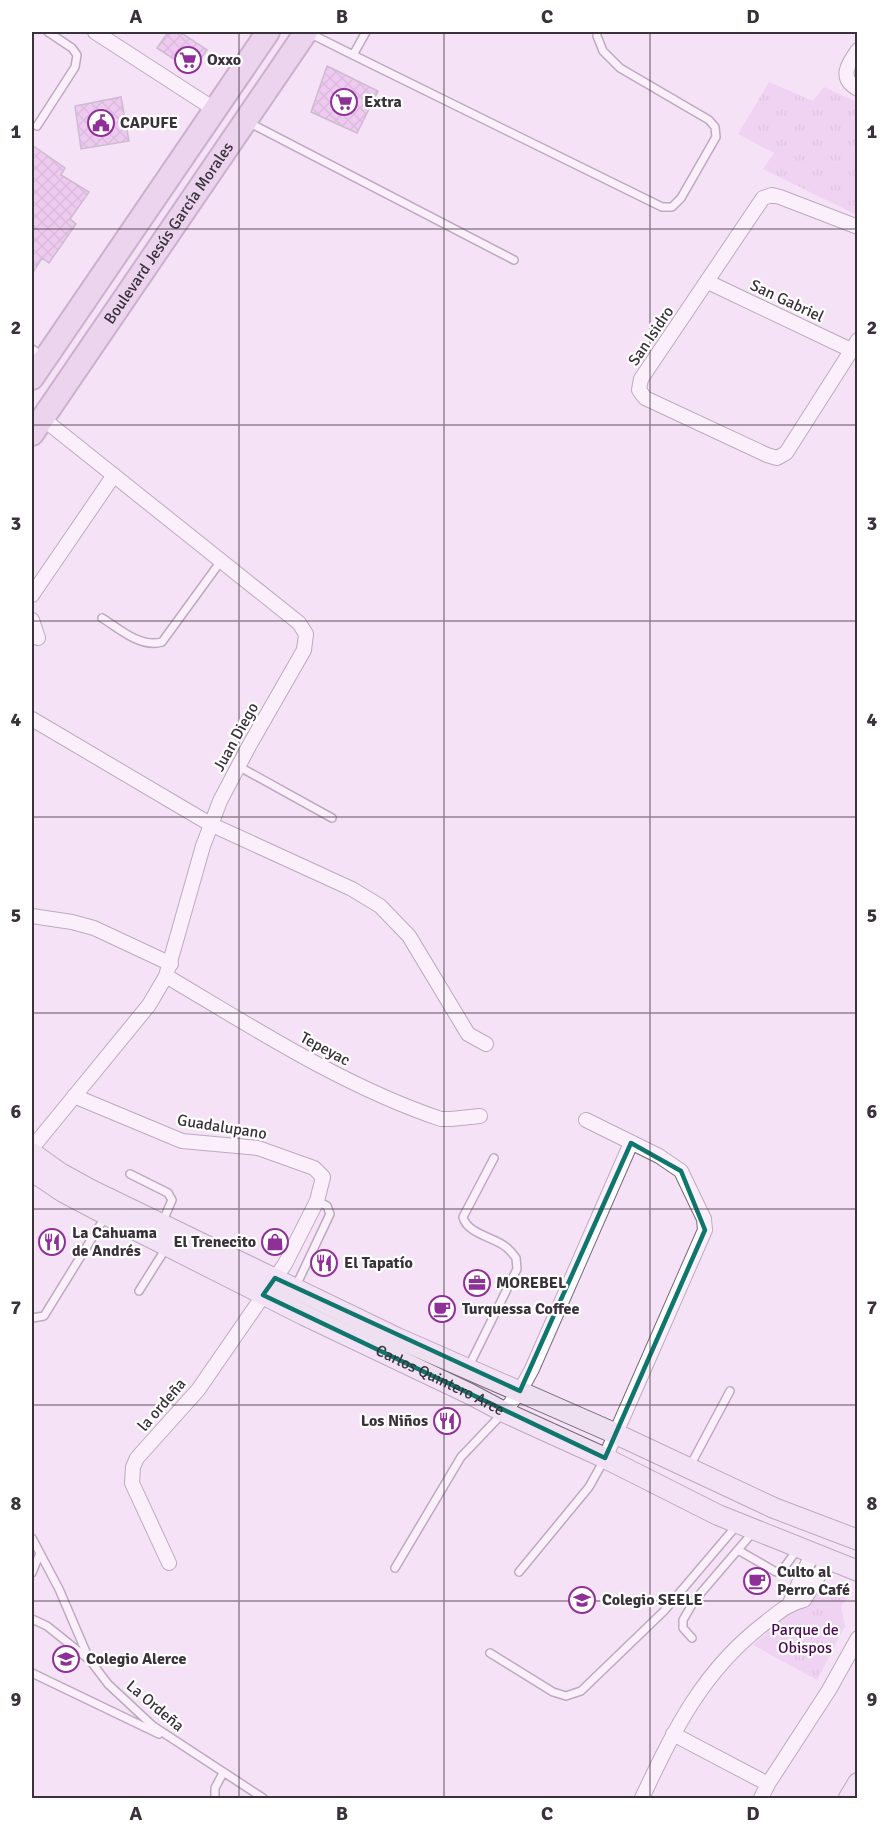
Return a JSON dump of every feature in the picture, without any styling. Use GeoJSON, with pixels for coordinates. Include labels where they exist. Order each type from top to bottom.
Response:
{"type":"FeatureCollection","features":[{"type":"Feature","properties":{"kind":"main road","name":"Boulevard Jesús García Morales"},"geometry":{"type":"LineString","coordinates":[[32,378],[38,353],[270,32]]}},
{"type":"Feature","properties":{"kind":"main road"},"geometry":{"type":"LineString","coordinates":[[270,32],[271,46],[277,55],[287,60]]}},
{"type":"Feature","properties":{"kind":"main road","name":"Boulevard Jesús García Morales"},"geometry":{"type":"LineString","coordinates":[[37,426],[306,32]]}},
{"type":"Feature","properties":{"kind":"main road","name":"Carlos Quintero Arce"},"geometry":{"type":"LineString","coordinates":[[32,1153],[60,1173],[91,1190],[274,1278],[289,1297],[504,1412],[605,1458],[814,1560],[858,1571]]}},
{"type":"Feature","properties":{"kind":"main road","name":"Carlos Quintero Arce"},"geometry":{"type":"LineString","coordinates":[[32,1171],[63,1192],[106,1215],[263,1294],[289,1297],[386,1332],[614,1433],[774,1508],[858,1540]]}},
{"type":"Feature","properties":{"kind":"main road"},"geometry":{"type":"LineString","coordinates":[[849,1798],[858,1783]]}},
{"type":"Feature","properties":{"kind":"street"},"geometry":{"type":"LineString","coordinates":[[95,32],[214,110]]}},
{"type":"Feature","properties":{"kind":"street"},"geometry":{"type":"LineString","coordinates":[[858,50],[845,73],[849,82],[858,88]]}},
{"type":"Feature","properties":{"kind":"street","name":"San Isidro"},"geometry":{"type":"LineString","coordinates":[[855,345],[786,453],[777,458],[645,398],[639,390],[641,379],[708,282],[758,203],[764,198],[772,195],[780,197],[858,227]]}},
{"type":"Feature","properties":{"kind":"street","name":"San Gabriel"},"geometry":{"type":"LineString","coordinates":[[708,282],[855,345]]}},
{"type":"Feature","properties":{"kind":"street","name":"Juan Diego"},"geometry":{"type":"LineString","coordinates":[[32,1148],[149,1005],[168,970],[210,825],[238,766],[299,659],[306,642],[306,634],[299,623],[114,475],[37,426]]}},
{"type":"Feature","properties":{"kind":"street"},"geometry":{"type":"LineString","coordinates":[[32,595],[114,475]]}},
{"type":"Feature","properties":{"kind":"street"},"geometry":{"type":"LineString","coordinates":[[32,620],[38,638]]}},
{"type":"Feature","properties":{"kind":"street"},"geometry":{"type":"LineString","coordinates":[[32,719],[210,825],[352,889],[380,906],[409,936],[468,1034],[486,1044]]}},
{"type":"Feature","properties":{"kind":"street","name":"Tepeyac"},"geometry":{"type":"LineString","coordinates":[[32,916],[94,928],[168,970],[288,1048],[347,1079],[441,1119],[480,1116]]}},
{"type":"Feature","properties":{"kind":"street","name":"Guadalupano"},"geometry":{"type":"LineString","coordinates":[[74,1096],[182,1141],[258,1148],[314,1168],[323,1177],[317,1201],[303,1231],[274,1278]]}},
{"type":"Feature","properties":{"kind":"street"},"geometry":{"type":"LineString","coordinates":[[586,1120],[659,1156],[681,1171],[704,1219],[705,1230],[605,1458]]}},
{"type":"Feature","properties":{"kind":"street"},"geometry":{"type":"LineString","coordinates":[[504,1412],[520,1391],[532,1369],[631,1143]]}},
{"type":"Feature","properties":{"kind":"street","name":"la ordeña"},"geometry":{"type":"LineString","coordinates":[[169,1563],[132,1483],[133,1467],[137,1458],[198,1390],[274,1278]]}},
{"type":"Feature","properties":{"kind":"street"},"geometry":{"type":"LineString","coordinates":[[790,1604],[802,1575],[814,1560]]}},
{"type":"Feature","properties":{"kind":"street"},"geometry":{"type":"LineString","coordinates":[[642,1798],[694,1697],[710,1676],[750,1634],[790,1604],[804,1600],[814,1560]]}},
{"type":"Feature","properties":{"kind":"street"},"geometry":{"type":"LineString","coordinates":[[761,1798],[829,1690],[858,1638]]}},
{"type":"Feature","properties":{"kind":"street"},"geometry":{"type":"LineString","coordinates":[[674,1734],[768,1784]]}},
{"type":"Feature","properties":{"kind":"lane"},"geometry":{"type":"LineString","coordinates":[[37,126],[75,67],[77,55],[72,48],[48,32]]}},
{"type":"Feature","properties":{"kind":"lane"},"geometry":{"type":"LineString","coordinates":[[306,32],[662,207],[672,207],[681,198],[716,137],[715,127],[709,120],[620,68],[603,51],[597,36]]}},
{"type":"Feature","properties":{"kind":"lane"},"geometry":{"type":"LineString","coordinates":[[353,55],[366,32]]}},
{"type":"Feature","properties":{"kind":"lane"},"geometry":{"type":"LineString","coordinates":[[245,121],[514,260]]}},
{"type":"Feature","properties":{"kind":"lane"},"geometry":{"type":"LineString","coordinates":[[102,618],[150,645],[162,642],[221,561]]}},
{"type":"Feature","properties":{"kind":"lane"},"geometry":{"type":"LineString","coordinates":[[238,766],[332,818]]}},
{"type":"Feature","properties":{"kind":"lane"},"geometry":{"type":"LineString","coordinates":[[468,1369],[517,1269],[516,1258],[505,1246],[464,1223],[463,1217],[494,1158]]}},
{"type":"Feature","properties":{"kind":"lane"},"geometry":{"type":"LineString","coordinates":[[130,1174],[168,1193],[171,1197],[170,1206],[161,1224]]}},
{"type":"Feature","properties":{"kind":"lane"},"geometry":{"type":"LineString","coordinates":[[289,1297],[330,1214],[327,1206],[317,1201]]}},
{"type":"Feature","properties":{"kind":"lane"},"geometry":{"type":"LineString","coordinates":[[32,1318],[44,1316],[106,1215]]}},
{"type":"Feature","properties":{"kind":"lane"},"geometry":{"type":"LineString","coordinates":[[139,1291],[167,1246]]}},
{"type":"Feature","properties":{"kind":"lane"},"geometry":{"type":"LineString","coordinates":[[689,1469],[730,1391]]}},
{"type":"Feature","properties":{"kind":"lane"},"geometry":{"type":"LineString","coordinates":[[395,1568],[461,1457],[504,1412]]}},
{"type":"Feature","properties":{"kind":"lane"},"geometry":{"type":"LineString","coordinates":[[519,1572],[589,1487],[605,1458]]}},
{"type":"Feature","properties":{"kind":"lane"},"geometry":{"type":"LineString","coordinates":[[692,1638],[683,1628],[683,1620],[694,1601],[738,1550],[746,1527]]}},
{"type":"Feature","properties":{"kind":"lane"},"geometry":{"type":"LineString","coordinates":[[490,1653],[553,1692],[566,1696],[581,1691],[746,1527]]}},
{"type":"Feature","properties":{"kind":"lane","name":"La Ordeña"},"geometry":{"type":"LineString","coordinates":[[32,1538],[59,1589],[89,1659],[108,1684],[142,1717],[263,1798]]}},
{"type":"Feature","properties":{"kind":"lane"},"geometry":{"type":"LineString","coordinates":[[738,1550],[776,1572],[814,1560]]}},
{"type":"Feature","properties":{"kind":"lane"},"geometry":{"type":"LineString","coordinates":[[32,1573],[40,1552]]}},
{"type":"Feature","properties":{"kind":"lane"},"geometry":{"type":"LineString","coordinates":[[32,1619],[47,1626],[89,1659]]}},
{"type":"Feature","properties":{"kind":"lane"},"geometry":{"type":"LineString","coordinates":[[32,1673],[181,1745]]}},
{"type":"Feature","properties":{"kind":"lane"},"geometry":{"type":"LineString","coordinates":[[215,1798],[215,1788],[224,1773]]}},
{"type":"Feature","properties":{"kind":"highlighted area"},"geometry":{"type":"Polygon","coordinates":[[[631,1143],[681,1171],[705,1230],[605,1458],[263,1295],[275,1278],[520,1391],[631,1143]]]}},
{"type":"Feature","properties":{"kind":"green space"},"geometry":{"type":"Polygon","coordinates":[[[769,82],[813,101],[824,87],[857,102],[857,215],[763,169],[774,153],[738,134],[769,82]]]}},
{"type":"Feature","properties":{"kind":"green space","name":"Parque de Obispos"},"geometry":{"type":"Polygon","coordinates":[[[820,1579],[852,1593],[841,1606],[845,1626],[817,1680],[753,1645],[790,1613],[813,1598],[820,1579]]]}},
{"type":"Feature","properties":{"kind":"building","name":"Oxxo"},"geometry":{"type":"Polygon","coordinates":[[[168,32],[180,32],[207,50],[192,71],[157,48],[168,32]]]}},
{"type":"Feature","properties":{"kind":"building","name":"Extra"},"geometry":{"type":"Polygon","coordinates":[[[327,66],[378,91],[357,133],[311,112],[327,66]]]}},
{"type":"Feature","properties":{"kind":"building","name":"CAPUFE"},"geometry":{"type":"Polygon","coordinates":[[[121,97],[129,141],[81,149],[75,106],[121,97]]]}},
{"type":"Feature","properties":{"kind":"building"},"geometry":{"type":"Polygon","coordinates":[[[32,145],[65,168],[61,175],[89,192],[70,219],[76,224],[49,263],[42,258],[32,274],[32,145]]]}},
{"type":"Feature","properties":{"kind":"place","name":"Oxxo"},"geometry":{"type":"Point","coordinates":[188,60]}},
{"type":"Feature","properties":{"kind":"place","name":"Extra"},"geometry":{"type":"Point","coordinates":[344,102]}},
{"type":"Feature","properties":{"kind":"place","name":"CAPUFE"},"geometry":{"type":"Point","coordinates":[101,123]}},
{"type":"Feature","properties":{"kind":"place","name":"La Cahuama de Andrés"},"geometry":{"type":"Point","coordinates":[52,1242]}},
{"type":"Feature","properties":{"kind":"place","name":"El Trenecito"},"geometry":{"type":"Point","coordinates":[275,1242]}},
{"type":"Feature","properties":{"kind":"place","name":"El Tapatío"},"geometry":{"type":"Point","coordinates":[324,1263]}},
{"type":"Feature","properties":{"kind":"place","name":"MOREBEL"},"geometry":{"type":"Point","coordinates":[477,1283]}},
{"type":"Feature","properties":{"kind":"place","name":"Turquessa Coffee"},"geometry":{"type":"Point","coordinates":[442,1309]}},
{"type":"Feature","properties":{"kind":"place","name":"Los Niños"},"geometry":{"type":"Point","coordinates":[447,1421]}},
{"type":"Feature","properties":{"kind":"place","name":"Culto al Perro Café"},"geometry":{"type":"Point","coordinates":[757,1581]}},
{"type":"Feature","properties":{"kind":"place","name":"Colegio SEELE"},"geometry":{"type":"Point","coordinates":[582,1600]}},
{"type":"Feature","properties":{"kind":"place","name":"Colegio Alerce"},"geometry":{"type":"Point","coordinates":[66,1659]}}]}
